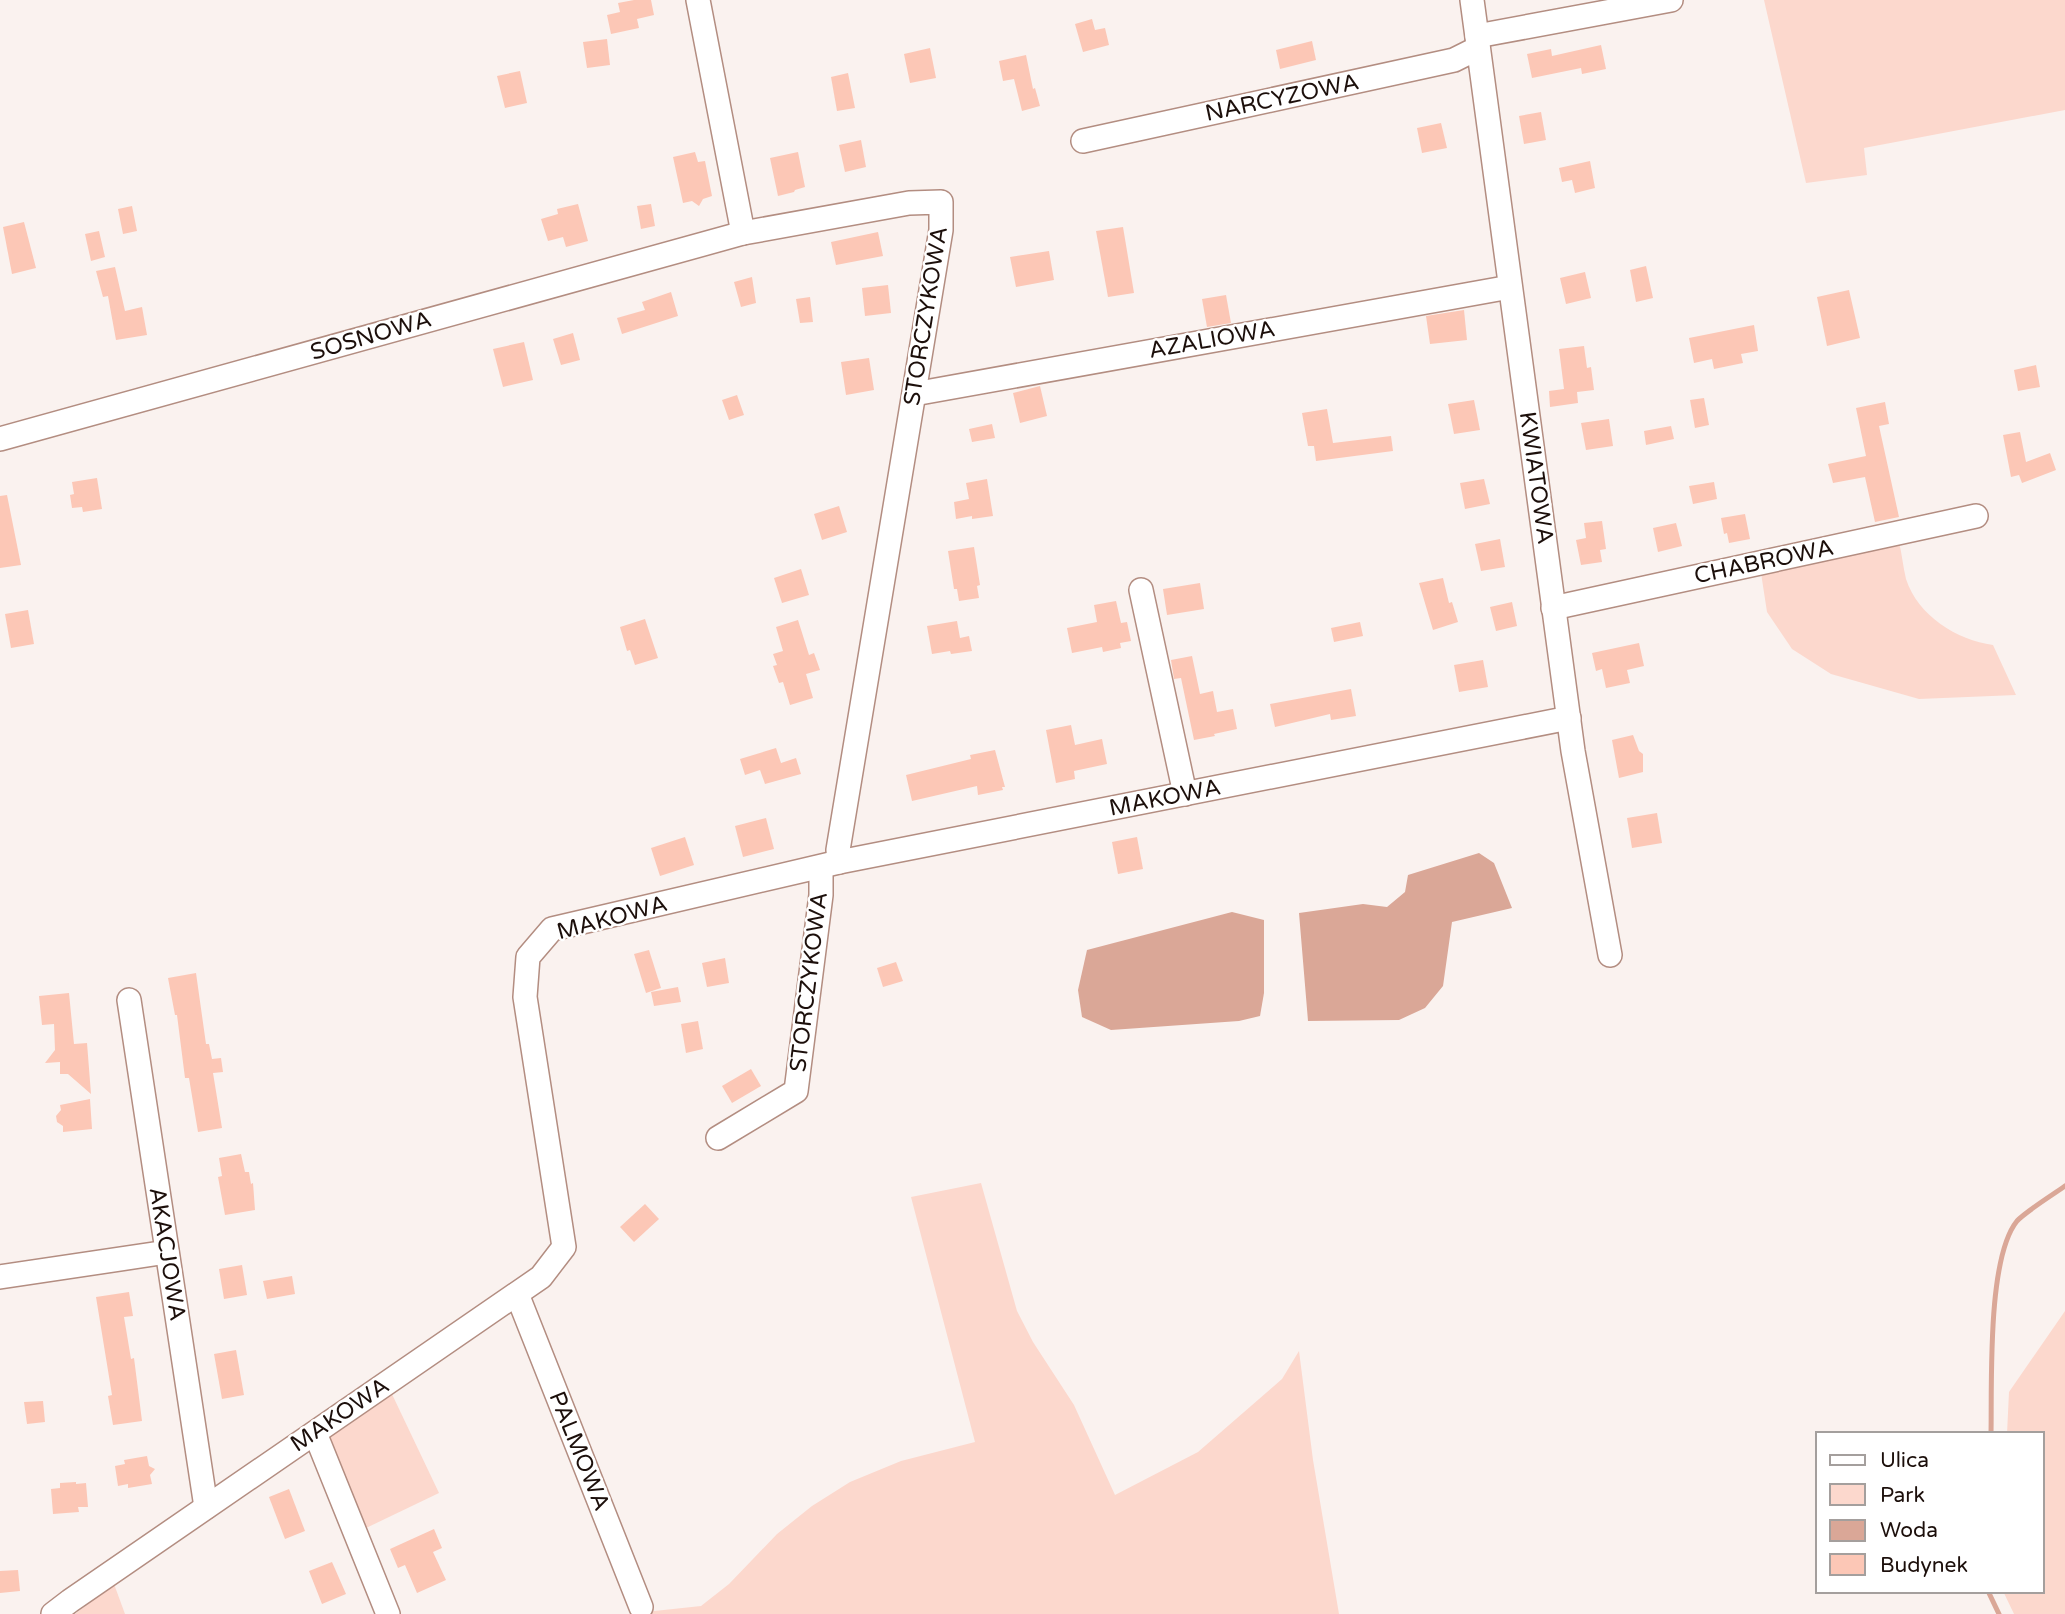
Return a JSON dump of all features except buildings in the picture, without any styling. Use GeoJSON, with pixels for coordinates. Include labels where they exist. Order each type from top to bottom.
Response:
{"type":"FeatureCollection","features":[{"type":"Feature","properties":{"kind":"street"},"geometry":{"type":"LineString","coordinates":[[698,0],[743,233]]}},
{"type":"Feature","properties":{"kind":"street","name":"KWIATOWA"},"geometry":{"type":"LineString","coordinates":[[1472,0],[1553,608],[1610,955]]}},
{"type":"Feature","properties":{"kind":"street","name":"NARCYZOWA"},"geometry":{"type":"LineString","coordinates":[[1083,141],[1454,60],[1478,42],[1671,0]]}},
{"type":"Feature","properties":{"kind":"street","name":"STORCZYKOWA"},"geometry":{"type":"LineString","coordinates":[[718,1138],[796,1091],[821,895],[830,864],[838,850],[942,230],[941,202],[909,203],[743,233]]}},
{"type":"Feature","properties":{"kind":"street","name":"SOSNOWA"},"geometry":{"type":"LineString","coordinates":[[0,439],[743,233]]}},
{"type":"Feature","properties":{"kind":"street","name":"AZALIOWA"},"geometry":{"type":"LineString","coordinates":[[914,394],[1510,287]]}},
{"type":"Feature","properties":{"kind":"street","name":"CHABROWA"},"geometry":{"type":"LineString","coordinates":[[1553,608],[1976,516]]}},
{"type":"Feature","properties":{"kind":"street"},"geometry":{"type":"LineString","coordinates":[[1141,590],[1185,794]]}},
{"type":"Feature","properties":{"kind":"street","name":"MAKOWA"},"geometry":{"type":"LineString","coordinates":[[53,1614],[541,1277],[564,1247],[525,997],[528,957],[552,929],[830,864],[1569,718]]}},
{"type":"Feature","properties":{"kind":"street","name":"AKACJOWA"},"geometry":{"type":"LineString","coordinates":[[129,1000],[206,1507]]}},
{"type":"Feature","properties":{"kind":"street"},"geometry":{"type":"LineString","coordinates":[[0,1277],[167,1252]]}},
{"type":"Feature","properties":{"kind":"street","name":"PALMOWA"},"geometry":{"type":"LineString","coordinates":[[517,1294],[641,1608]]}},
{"type":"Feature","properties":{"kind":"street"},"geometry":{"type":"LineString","coordinates":[[315,1433],[388,1614]]}},
{"type":"Feature","properties":{"kind":"green space"},"geometry":{"type":"Polygon","coordinates":[[[1764,0],[2065,0],[2065,110],[1864,148],[1867,175],[1806,183],[1764,0]]]}},
{"type":"Feature","properties":{"kind":"green space"},"geometry":{"type":"Polygon","coordinates":[[[1899,542],[1906,579],[1920,604],[1929,615],[1953,632],[1993,645],[2016,695],[1919,699],[1831,674],[1792,649],[1767,612],[1761,573],[1899,542]]]}},
{"type":"Feature","properties":{"kind":"green space"},"geometry":{"type":"Polygon","coordinates":[[[981,1183],[1017,1311],[1033,1342],[1074,1405],[1115,1495],[1198,1452],[1282,1379],[1299,1351],[1313,1460],[1339,1614],[644,1614],[701,1606],[729,1584],[777,1534],[812,1506],[850,1482],[901,1461],[975,1442],[911,1197],[981,1183]]]}},
{"type":"Feature","properties":{"kind":"green space"},"geometry":{"type":"Polygon","coordinates":[[[2065,1311],[2065,1614],[2014,1614],[2004,1593],[2044,1593],[2044,1432],[2007,1432],[2009,1392],[2065,1311]]]}},
{"type":"Feature","properties":{"kind":"green space"},"geometry":{"type":"Polygon","coordinates":[[[390,1390],[439,1493],[364,1529],[326,1436],[390,1390]]]}},
{"type":"Feature","properties":{"kind":"green space"},"geometry":{"type":"Polygon","coordinates":[[[114,1584],[125,1614],[75,1614],[114,1584]]]}},
{"type":"Feature","properties":{"kind":"water"},"geometry":{"type":"Polygon","coordinates":[[[1479,853],[1494,863],[1512,908],[1452,922],[1443,986],[1425,1008],[1399,1020],[1308,1021],[1299,913],[1363,904],[1387,907],[1405,892],[1408,875],[1479,853]]]}},
{"type":"Feature","properties":{"kind":"water"},"geometry":{"type":"Polygon","coordinates":[[[1232,912],[1264,920],[1264,993],[1260,1016],[1239,1021],[1111,1030],[1082,1017],[1078,990],[1087,950],[1232,912]]]}},
{"type":"Feature","properties":{"kind":"waterway"},"geometry":{"type":"LineString","coordinates":[[1991,1432],[1993,1323],[2000,1263],[2007,1239],[2021,1217],[2065,1186]]}},
{"type":"Feature","properties":{"kind":"waterway"},"geometry":{"type":"LineString","coordinates":[[1989,1593],[1999,1614]]}}]}
